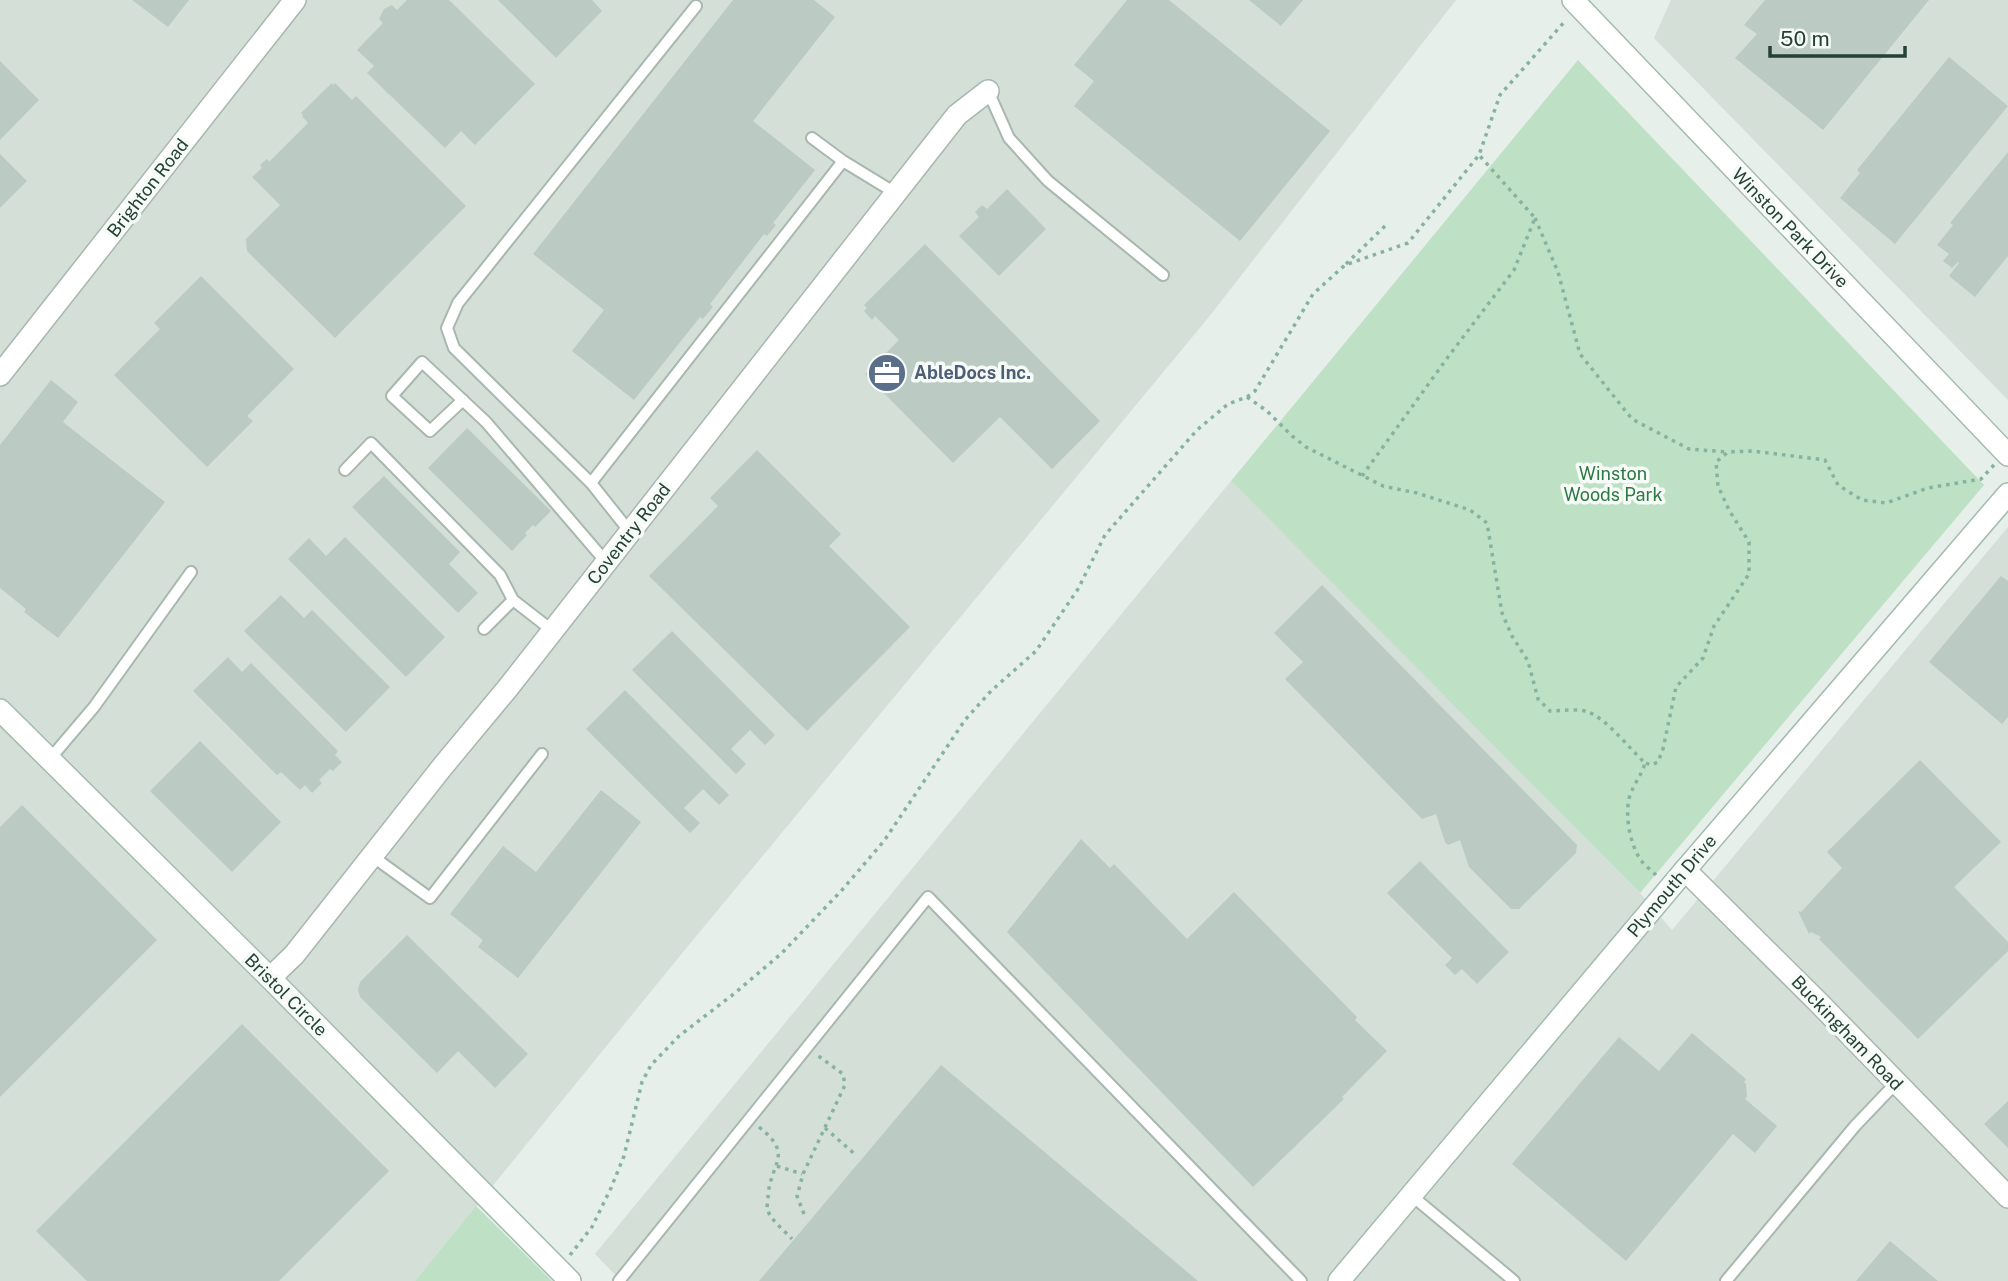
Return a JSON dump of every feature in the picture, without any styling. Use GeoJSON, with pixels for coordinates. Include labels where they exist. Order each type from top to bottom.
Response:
{"type":"FeatureCollection","features":[{"type":"Feature","properties":{"kind":"street","name":"Brighton Road"},"geometry":{"type":"LineString","coordinates":[[0,375],[295,0]]}},
{"type":"Feature","properties":{"kind":"street","name":"Winston Park Drive"},"geometry":{"type":"LineString","coordinates":[[1573,0],[2007,454]]}},
{"type":"Feature","properties":{"kind":"street","name":"Coventry Road"},"geometry":{"type":"LineString","coordinates":[[270,978],[295,955],[553,631],[957,115],[988,91]]}},
{"type":"Feature","properties":{"kind":"street","name":"Plymouth Drive"},"geometry":{"type":"LineString","coordinates":[[1339,1281],[1685,870],[2008,494]]}},
{"type":"Feature","properties":{"kind":"street","name":"Bristol Circle"},"geometry":{"type":"LineString","coordinates":[[0,710],[563,1275]]}},
{"type":"Feature","properties":{"kind":"street","name":"Buckingham Road"},"geometry":{"type":"LineString","coordinates":[[1685,870],[2008,1196]]}},
{"type":"Feature","properties":{"kind":"lane"},"geometry":{"type":"LineString","coordinates":[[630,532],[592,483],[454,348],[447,328],[458,303],[696,6]]}},
{"type":"Feature","properties":{"kind":"lane"},"geometry":{"type":"LineString","coordinates":[[988,91],[1009,138],[1048,181],[1163,275]]}},
{"type":"Feature","properties":{"kind":"lane"},"geometry":{"type":"LineString","coordinates":[[812,138],[843,161],[897,194]]}},
{"type":"Feature","properties":{"kind":"lane"},"geometry":{"type":"LineString","coordinates":[[592,483],[843,161]]}},
{"type":"Feature","properties":{"kind":"lane"},"geometry":{"type":"LineString","coordinates":[[463,400],[430,431],[392,396],[422,362],[463,400],[486,422],[606,562]]}},
{"type":"Feature","properties":{"kind":"lane"},"geometry":{"type":"LineString","coordinates":[[345,470],[371,443],[500,575],[513,600],[553,631]]}},
{"type":"Feature","properties":{"kind":"lane"},"geometry":{"type":"LineString","coordinates":[[49,760],[94,707],[191,572]]}},
{"type":"Feature","properties":{"kind":"lane"},"geometry":{"type":"LineString","coordinates":[[484,629],[513,600]]}},
{"type":"Feature","properties":{"kind":"lane"},"geometry":{"type":"LineString","coordinates":[[372,856],[430,898],[542,754]]}},
{"type":"Feature","properties":{"kind":"lane"},"geometry":{"type":"LineString","coordinates":[[619,1281],[928,897],[1301,1281]]}},
{"type":"Feature","properties":{"kind":"lane"},"geometry":{"type":"LineString","coordinates":[[1726,1281],[1846,1136],[1896,1083]]}},
{"type":"Feature","properties":{"kind":"lane"},"geometry":{"type":"LineString","coordinates":[[1411,1195],[1514,1281]]}},
{"type":"Feature","properties":{"kind":"path"},"geometry":{"type":"LineString","coordinates":[[1345,265],[1408,243],[1479,155],[1500,94],[1559,27]]}},
{"type":"Feature","properties":{"kind":"path"},"geometry":{"type":"LineString","coordinates":[[1479,155],[1535,218],[1558,272],[1580,354],[1632,419],[1689,449],[1753,451],[1825,460],[1838,485],[1862,500],[1886,503],[1928,488],[1981,479],[2007,454]]}},
{"type":"Feature","properties":{"kind":"path"},"geometry":{"type":"LineString","coordinates":[[1362,476],[1514,271],[1535,218]]}},
{"type":"Feature","properties":{"kind":"path"},"geometry":{"type":"LineString","coordinates":[[563,1275],[592,1227],[611,1188],[624,1156],[642,1082],[651,1065],[680,1036],[782,953],[842,890],[884,841],[965,720],[991,691],[1036,651],[1079,589],[1105,535],[1197,430],[1228,404],[1255,391],[1313,294],[1386,225]]}},
{"type":"Feature","properties":{"kind":"path"},"geometry":{"type":"LineString","coordinates":[[1247,397],[1267,411],[1306,447],[1383,486],[1417,493],[1470,510],[1487,523],[1502,613],[1512,636],[1528,661],[1538,699],[1550,711],[1587,711],[1607,723],[1627,747],[1651,765],[1658,762],[1676,687],[1703,658],[1714,626],[1749,574],[1749,542],[1718,486],[1716,462],[1728,452]]}},
{"type":"Feature","properties":{"kind":"path"},"geometry":{"type":"LineString","coordinates":[[1646,762],[1630,798],[1628,821],[1633,844],[1641,860],[1670,889]]}},
{"type":"Feature","properties":{"kind":"path"},"geometry":{"type":"LineString","coordinates":[[804,1214],[797,1196],[803,1174],[845,1085],[843,1074],[807,1047]]}},
{"type":"Feature","properties":{"kind":"path"},"geometry":{"type":"LineString","coordinates":[[758,1126],[775,1140],[778,1151],[777,1166],[768,1186],[767,1208],[792,1239]]}},
{"type":"Feature","properties":{"kind":"path"},"geometry":{"type":"LineString","coordinates":[[825,1128],[857,1156]]}},
{"type":"Feature","properties":{"kind":"path"},"geometry":{"type":"LineString","coordinates":[[777,1166],[803,1174]]}},
{"type":"Feature","properties":{"kind":"shaded area"},"geometry":{"type":"Polygon","coordinates":[[[0,0],[1456,0],[1208,318],[688,946],[415,1281],[0,1281],[0,0]]]}},
{"type":"Feature","properties":{"kind":"shaded area"},"geometry":{"type":"Polygon","coordinates":[[[1671,0],[2008,0],[2008,400],[1654,38],[1671,0]]]}},
{"type":"Feature","properties":{"kind":"shaded area"},"geometry":{"type":"Polygon","coordinates":[[[1231,481],[1640,893],[1672,930],[2008,527],[2008,1281],[621,1281],[595,1254],[1231,481]]]}},
{"type":"Feature","properties":{"kind":"green space","name":"Winston Woods Park"},"geometry":{"type":"Polygon","coordinates":[[[1578,60],[1984,485],[1640,893],[1231,481],[1578,60]]]}},
{"type":"Feature","properties":{"kind":"green space"},"geometry":{"type":"Polygon","coordinates":[[[476,1206],[552,1281],[415,1281],[476,1206]]]}},
{"type":"Feature","properties":{"kind":"building"},"geometry":{"type":"Polygon","coordinates":[[[132,0],[189,0],[168,27],[132,0]]]}},
{"type":"Feature","properties":{"kind":"building"},"geometry":{"type":"Polygon","coordinates":[[[407,0],[449,0],[535,84],[475,145],[461,131],[445,148],[367,73],[374,66],[357,50],[383,23],[379,19],[384,9],[392,5],[397,10],[407,0]]]}},
{"type":"Feature","properties":{"kind":"building"},"geometry":{"type":"Polygon","coordinates":[[[498,0],[592,0],[602,11],[556,58],[498,0]]]}},
{"type":"Feature","properties":{"kind":"building"},"geometry":{"type":"Polygon","coordinates":[[[733,0],[814,0],[835,17],[753,121],[815,170],[773,223],[776,225],[767,236],[764,234],[710,304],[713,307],[703,319],[700,317],[634,400],[572,351],[604,310],[533,254],[733,0]]]}},
{"type":"Feature","properties":{"kind":"building"},"geometry":{"type":"Polygon","coordinates":[[[1127,0],[1169,0],[1330,131],[1240,241],[1074,106],[1094,81],[1074,65],[1127,0]]]}},
{"type":"Feature","properties":{"kind":"building"},"geometry":{"type":"Polygon","coordinates":[[[1249,0],[1303,0],[1281,26],[1249,0]]]}},
{"type":"Feature","properties":{"kind":"building"},"geometry":{"type":"Polygon","coordinates":[[[1765,0],[1929,0],[1823,130],[1735,58],[1757,34],[1744,25],[1765,0]]]}},
{"type":"Feature","properties":{"kind":"building"},"geometry":{"type":"Polygon","coordinates":[[[1949,57],[2008,106],[1895,244],[1840,198],[1860,173],[1857,170],[1949,57]]]}},
{"type":"Feature","properties":{"kind":"building"},"geometry":{"type":"Polygon","coordinates":[[[0,61],[39,100],[0,140],[0,61]]]}},
{"type":"Feature","properties":{"kind":"building"},"geometry":{"type":"Polygon","coordinates":[[[332,83],[352,100],[356,96],[466,206],[335,338],[247,251],[246,239],[280,205],[252,177],[262,168],[260,165],[267,159],[269,162],[308,123],[301,113],[332,83]]]}},
{"type":"Feature","properties":{"kind":"building"},"geometry":{"type":"Polygon","coordinates":[[[2008,152],[2008,256],[1975,297],[1949,276],[1959,263],[1952,268],[1943,261],[1949,254],[1937,245],[1953,225],[1950,223],[2008,152]]]}},
{"type":"Feature","properties":{"kind":"building"},"geometry":{"type":"Polygon","coordinates":[[[0,154],[27,181],[0,208],[0,154]]]}},
{"type":"Feature","properties":{"kind":"building"},"geometry":{"type":"Polygon","coordinates":[[[1007,189],[1046,229],[999,276],[959,236],[979,217],[975,212],[982,205],[987,209],[1007,189]]]}},
{"type":"Feature","properties":{"kind":"building"},"geometry":{"type":"Polygon","coordinates":[[[925,244],[1100,421],[1052,469],[1000,417],[953,463],[865,374],[899,340],[875,316],[872,320],[864,311],[867,308],[864,305],[925,244]]]}},
{"type":"Feature","properties":{"kind":"building"},"geometry":{"type":"Polygon","coordinates":[[[201,276],[294,369],[247,416],[253,421],[207,467],[114,375],[160,329],[154,323],[201,276]]]}},
{"type":"Feature","properties":{"kind":"building"},"geometry":{"type":"Polygon","coordinates":[[[51,380],[78,402],[63,422],[165,502],[58,638],[24,612],[26,609],[0,588],[0,445],[51,380]]]}},
{"type":"Feature","properties":{"kind":"building"},"geometry":{"type":"Polygon","coordinates":[[[467,428],[551,511],[525,533],[527,535],[512,551],[428,468],[467,428]]]}},
{"type":"Feature","properties":{"kind":"building"},"geometry":{"type":"Polygon","coordinates":[[[757,450],[841,534],[829,546],[910,627],[807,731],[649,576],[718,506],[710,498],[757,450]]]}},
{"type":"Feature","properties":{"kind":"building"},"geometry":{"type":"Polygon","coordinates":[[[384,476],[460,552],[449,564],[478,593],[458,613],[352,507],[384,476]]]}},
{"type":"Feature","properties":{"kind":"building"},"geometry":{"type":"Polygon","coordinates":[[[345,537],[445,637],[406,677],[288,559],[309,538],[326,556],[345,537]]]}},
{"type":"Feature","properties":{"kind":"building"},"geometry":{"type":"Polygon","coordinates":[[[2001,576],[2008,581],[2008,717],[2002,724],[1929,662],[2001,576]]]}},
{"type":"Feature","properties":{"kind":"building"},"geometry":{"type":"Polygon","coordinates":[[[1322,585],[1577,845],[1576,853],[1519,909],[1511,909],[1469,867],[1460,840],[1448,845],[1445,842],[1436,814],[1422,819],[1285,679],[1303,662],[1274,633],[1322,585]]]}},
{"type":"Feature","properties":{"kind":"building"},"geometry":{"type":"Polygon","coordinates":[[[281,595],[304,618],[312,610],[390,687],[346,732],[244,631],[281,595]]]}},
{"type":"Feature","properties":{"kind":"building"},"geometry":{"type":"Polygon","coordinates":[[[672,631],[775,735],[765,745],[750,730],[731,749],[746,764],[736,774],[632,670],[672,631]]]}},
{"type":"Feature","properties":{"kind":"building"},"geometry":{"type":"Polygon","coordinates":[[[228,657],[242,672],[251,663],[338,751],[335,755],[342,762],[319,780],[322,783],[312,793],[305,785],[300,790],[281,772],[277,775],[193,691],[228,657]]]}},
{"type":"Feature","properties":{"kind":"building"},"geometry":{"type":"Polygon","coordinates":[[[625,690],[729,795],[719,805],[703,789],[684,808],[700,823],[690,833],[586,729],[625,690]]]}},
{"type":"Feature","properties":{"kind":"building"},"geometry":{"type":"Polygon","coordinates":[[[200,741],[281,822],[232,872],[150,791],[200,741]]]}},
{"type":"Feature","properties":{"kind":"building"},"geometry":{"type":"Polygon","coordinates":[[[1920,760],[2001,842],[1954,887],[2008,942],[2008,951],[1918,1039],[1819,939],[1821,937],[1811,932],[1809,934],[1798,911],[1801,912],[1842,868],[1827,852],[1920,760]]]}},
{"type":"Feature","properties":{"kind":"building"},"geometry":{"type":"Polygon","coordinates":[[[601,790],[641,822],[518,978],[478,947],[483,940],[450,914],[503,846],[536,872],[601,790]]]}},
{"type":"Feature","properties":{"kind":"building"},"geometry":{"type":"Polygon","coordinates":[[[22,805],[157,940],[0,1097],[0,827],[22,805]]]}},
{"type":"Feature","properties":{"kind":"building"},"geometry":{"type":"Polygon","coordinates":[[[1081,839],[1110,868],[1114,864],[1187,939],[1234,892],[1387,1051],[1342,1097],[1344,1099],[1253,1187],[1007,932],[1081,839]]]}},
{"type":"Feature","properties":{"kind":"building"},"geometry":{"type":"Polygon","coordinates":[[[1420,861],[1509,952],[1477,984],[1462,969],[1455,975],[1445,965],[1452,958],[1387,893],[1420,861]]]}},
{"type":"Feature","properties":{"kind":"building"},"geometry":{"type":"Polygon","coordinates":[[[407,935],[528,1054],[495,1088],[458,1051],[437,1073],[360,997],[360,982],[407,935]]]}},
{"type":"Feature","properties":{"kind":"building"},"geometry":{"type":"Polygon","coordinates":[[[242,1024],[389,1171],[279,1281],[87,1281],[36,1231],[242,1024]]]}},
{"type":"Feature","properties":{"kind":"building"},"geometry":{"type":"Polygon","coordinates":[[[1692,1033],[1746,1079],[1745,1099],[1777,1126],[1755,1153],[1733,1134],[1626,1261],[1512,1164],[1619,1037],[1659,1071],[1692,1033]]]}},
{"type":"Feature","properties":{"kind":"building"},"geometry":{"type":"Polygon","coordinates":[[[941,1065],[1198,1281],[759,1281],[941,1065]]]}},
{"type":"Feature","properties":{"kind":"building"},"geometry":{"type":"Polygon","coordinates":[[[2008,1101],[2008,1148],[1984,1124],[2008,1101]]]}},
{"type":"Feature","properties":{"kind":"building"},"geometry":{"type":"Polygon","coordinates":[[[1890,1241],[1938,1281],[1856,1281],[1890,1241]]]}},
{"type":"Feature","properties":{"kind":"place","name":"AbleDocs Inc."},"geometry":{"type":"Point","coordinates":[887,373]}}]}
